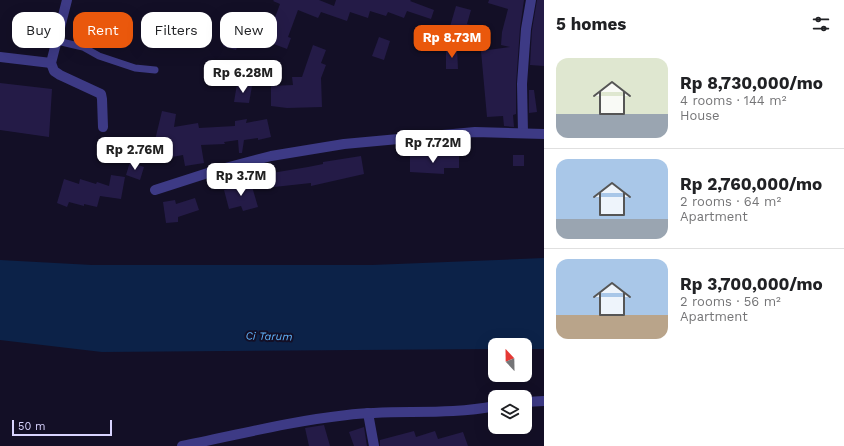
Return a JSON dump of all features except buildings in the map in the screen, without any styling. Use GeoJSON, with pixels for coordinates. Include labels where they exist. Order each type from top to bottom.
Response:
{"type":"FeatureCollection","features":[{"type":"Feature","properties":{"kind":"street"},"geometry":{"type":"LineString","coordinates":[[64,12],[67,0]]}},
{"type":"Feature","properties":{"kind":"street"},"geometry":{"type":"LineString","coordinates":[[523,133],[522,84],[526,29],[531,0]]}},
{"type":"Feature","properties":{"kind":"street"},"geometry":{"type":"LineString","coordinates":[[55,48],[51,63],[54,71],[101,94],[103,127]]}},
{"type":"Feature","properties":{"kind":"street"},"geometry":{"type":"LineString","coordinates":[[0,57],[51,63]]}},
{"type":"Feature","properties":{"kind":"street"},"geometry":{"type":"LineString","coordinates":[[155,190],[214,171],[264,158],[351,143],[475,132],[544,134]]}},
{"type":"Feature","properties":{"kind":"street"},"geometry":{"type":"LineString","coordinates":[[532,402],[544,401]]}},
{"type":"Feature","properties":{"kind":"street"},"geometry":{"type":"LineString","coordinates":[[182,446],[318,419],[368,413],[448,412],[488,407]]}},
{"type":"Feature","properties":{"kind":"street"},"geometry":{"type":"LineString","coordinates":[[368,413],[374,446]]}},
{"type":"Feature","properties":{"kind":"lane"},"geometry":{"type":"LineString","coordinates":[[65,43],[83,47],[99,56],[135,68],[155,70]]}},
{"type":"Feature","properties":{"kind":"water","name":"Ci Tarum"},"geometry":{"type":"Polygon","coordinates":[[[544,258],[544,349],[532,349],[532,338],[488,338],[488,349],[102,352],[0,340],[0,260],[92,265],[372,265],[544,258]]]}}]}
